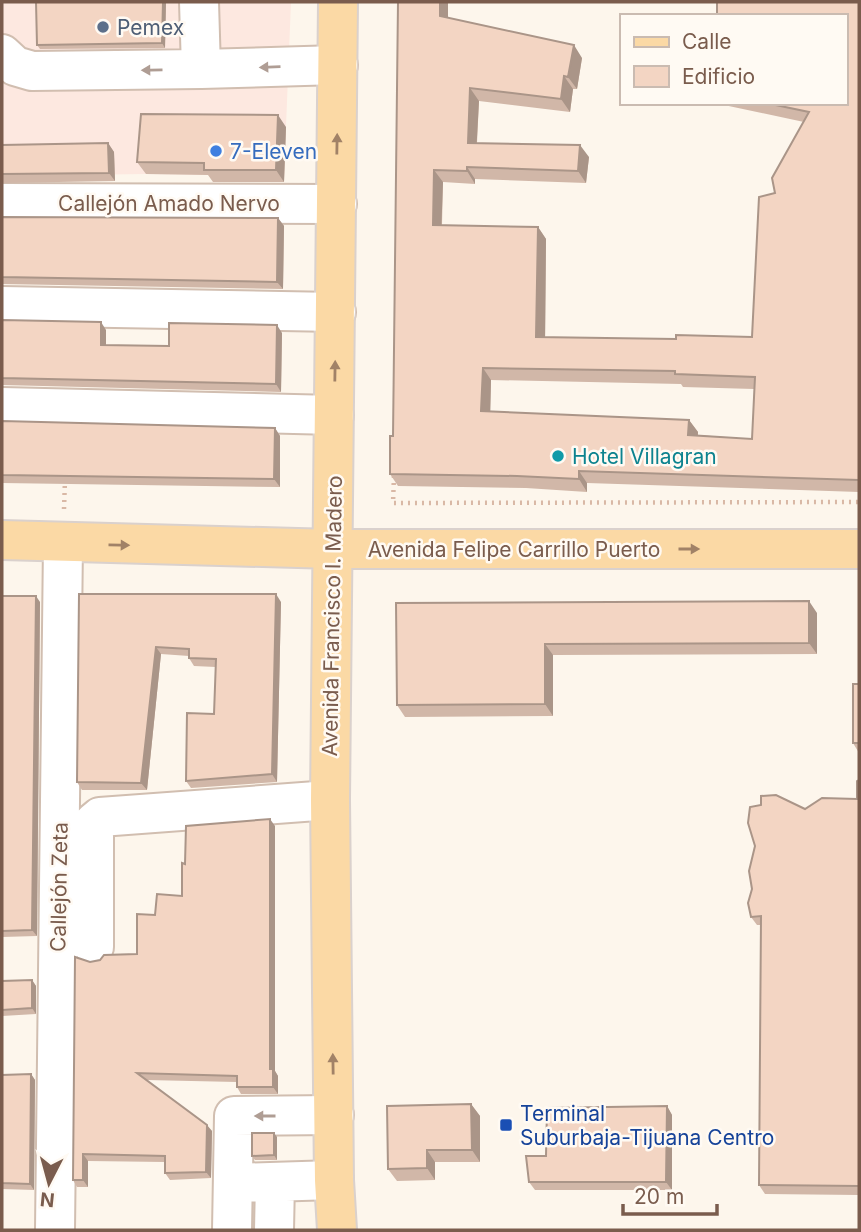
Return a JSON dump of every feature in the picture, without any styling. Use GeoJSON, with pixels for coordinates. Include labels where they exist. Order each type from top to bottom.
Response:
{"type":"FeatureCollection","features":[{"type":"Feature","properties":{"kind":"main road","name":"Avenida Francisco I. Madero"},"geometry":{"type":"LineString","coordinates":[[337,1230],[334,1180],[330,800],[338,2]]}},
{"type":"Feature","properties":{"kind":"main road","name":"Avenida Felipe Carrillo Puerto"},"geometry":{"type":"LineString","coordinates":[[2,540],[333,549],[859,549]]}},
{"type":"Feature","properties":{"kind":"lane"},"geometry":{"type":"LineString","coordinates":[[199,2],[201,69]]}},
{"type":"Feature","properties":{"kind":"lane"},"geometry":{"type":"LineString","coordinates":[[2,54],[15,66],[32,71],[338,65]]}},
{"type":"Feature","properties":{"kind":"lane","name":"Callejón Amado Nervo"},"geometry":{"type":"LineString","coordinates":[[2,203],[337,204]]}},
{"type":"Feature","properties":{"kind":"lane"},"geometry":{"type":"LineString","coordinates":[[2,306],[335,312]]}},
{"type":"Feature","properties":{"kind":"lane"},"geometry":{"type":"LineString","coordinates":[[2,407],[334,415]]}},
{"type":"Feature","properties":{"kind":"lane","name":"Callejón Zeta"},"geometry":{"type":"LineString","coordinates":[[55,1230],[63,543]]}},
{"type":"Feature","properties":{"kind":"lane"},"geometry":{"type":"LineString","coordinates":[[94,947],[94,822],[100,817],[330,800]]}},
{"type":"Feature","properties":{"kind":"lane"},"geometry":{"type":"LineString","coordinates":[[232,1230],[234,1116],[334,1115]]}},
{"type":"Feature","properties":{"kind":"lane"},"geometry":{"type":"LineString","coordinates":[[234,1183],[334,1180]]}},
{"type":"Feature","properties":{"kind":"lane"},"geometry":{"type":"LineString","coordinates":[[274,1230],[275,1182]]}},
{"type":"Feature","properties":{"kind":"path"},"geometry":{"type":"LineString","coordinates":[[394,474],[393,503],[859,502]]}},
{"type":"Feature","properties":{"kind":"shaded area"},"geometry":{"type":"Polygon","coordinates":[[[2,2],[291,2],[284,176],[2,176],[2,2]]]}},
{"type":"Feature","properties":{"kind":"building","name":"Pemex"},"geometry":{"type":"Polygon","coordinates":[[[36,2],[163,2],[162,43],[37,45],[36,2]]]}},
{"type":"Feature","properties":{"kind":"building"},"geometry":{"type":"Polygon","coordinates":[[[398,2],[440,2],[440,16],[574,45],[568,77],[564,76],[561,99],[470,88],[468,143],[580,145],[578,171],[467,167],[467,171],[434,170],[433,225],[538,227],[536,337],[676,339],[676,335],[752,337],[759,197],[775,193],[772,178],[809,112],[776,105],[847,105],[847,14],[717,14],[717,2],[859,2],[859,480],[579,471],[579,479],[390,474],[390,436],[393,436],[398,2]],[[483,368],[481,411],[689,420],[688,435],[752,439],[755,377],[675,374],[675,371],[483,368]]]}},
{"type":"Feature","properties":{"kind":"building","name":"7-Eleven"},"geometry":{"type":"Polygon","coordinates":[[[141,114],[278,115],[276,170],[204,170],[204,163],[137,162],[141,114]]]}},
{"type":"Feature","properties":{"kind":"building"},"geometry":{"type":"Polygon","coordinates":[[[108,143],[109,173],[2,174],[2,145],[108,143]]]}},
{"type":"Feature","properties":{"kind":"building"},"geometry":{"type":"Polygon","coordinates":[[[2,217],[278,218],[277,282],[2,277],[2,217]]]}},
{"type":"Feature","properties":{"kind":"building"},"geometry":{"type":"Polygon","coordinates":[[[2,320],[101,322],[101,345],[169,346],[169,323],[277,325],[276,384],[2,378],[2,320]]]}},
{"type":"Feature","properties":{"kind":"building"},"geometry":{"type":"Polygon","coordinates":[[[2,421],[275,428],[274,479],[2,475],[2,421]]]}},
{"type":"Feature","properties":{"kind":"building"},"geometry":{"type":"Polygon","coordinates":[[[79,594],[276,594],[272,774],[186,781],[187,713],[214,714],[216,659],[189,658],[189,649],[156,647],[141,783],[77,782],[79,594]]]}},
{"type":"Feature","properties":{"kind":"building"},"geometry":{"type":"Polygon","coordinates":[[[2,596],[36,596],[32,930],[2,931],[2,596]]]}},
{"type":"Feature","properties":{"kind":"building"},"geometry":{"type":"Polygon","coordinates":[[[809,601],[809,643],[545,644],[545,704],[397,705],[396,603],[809,601]]]}},
{"type":"Feature","properties":{"kind":"building"},"geometry":{"type":"Polygon","coordinates":[[[853,684],[859,684],[859,743],[853,743],[853,684]]]}},
{"type":"Feature","properties":{"kind":"building"},"geometry":{"type":"Polygon","coordinates":[[[859,780],[859,1186],[759,1185],[761,916],[751,917],[748,903],[752,889],[749,871],[755,846],[748,823],[750,807],[761,805],[761,796],[776,795],[805,809],[822,798],[857,799],[859,780]]]}},
{"type":"Feature","properties":{"kind":"building"},"geometry":{"type":"Polygon","coordinates":[[[270,819],[270,1069],[273,1069],[273,1087],[237,1087],[237,1076],[137,1073],[207,1125],[206,1172],[165,1173],[165,1156],[83,1154],[83,1180],[73,1180],[75,957],[90,962],[100,960],[104,955],[137,954],[137,914],[155,915],[157,894],[182,896],[186,826],[270,819]]]}},
{"type":"Feature","properties":{"kind":"building"},"geometry":{"type":"Polygon","coordinates":[[[32,980],[32,1008],[2,1010],[2,981],[32,980]]]}},
{"type":"Feature","properties":{"kind":"building"},"geometry":{"type":"Polygon","coordinates":[[[31,1074],[30,1184],[2,1183],[2,1075],[31,1074]]]}},
{"type":"Feature","properties":{"kind":"building"},"geometry":{"type":"Polygon","coordinates":[[[471,1104],[472,1150],[427,1150],[427,1168],[388,1169],[387,1106],[471,1104]]]}},
{"type":"Feature","properties":{"kind":"building"},"geometry":{"type":"Polygon","coordinates":[[[667,1106],[666,1182],[529,1182],[526,1156],[546,1156],[547,1108],[667,1106]]]}},
{"type":"Feature","properties":{"kind":"building"},"geometry":{"type":"Polygon","coordinates":[[[252,1133],[274,1133],[274,1155],[252,1156],[252,1133]]]}},
{"type":"Feature","properties":{"kind":"place","name":"Pemex"},"geometry":{"type":"Point","coordinates":[103,27]}},
{"type":"Feature","properties":{"kind":"place","name":"7-Eleven"},"geometry":{"type":"Point","coordinates":[216,151]}},
{"type":"Feature","properties":{"kind":"place","name":"Hotel Villagran"},"geometry":{"type":"Point","coordinates":[558,456]}},
{"type":"Feature","properties":{"kind":"place","name":"Terminal Suburbaja-Tijuana Centro"},"geometry":{"type":"Point","coordinates":[506,1125]}}]}
